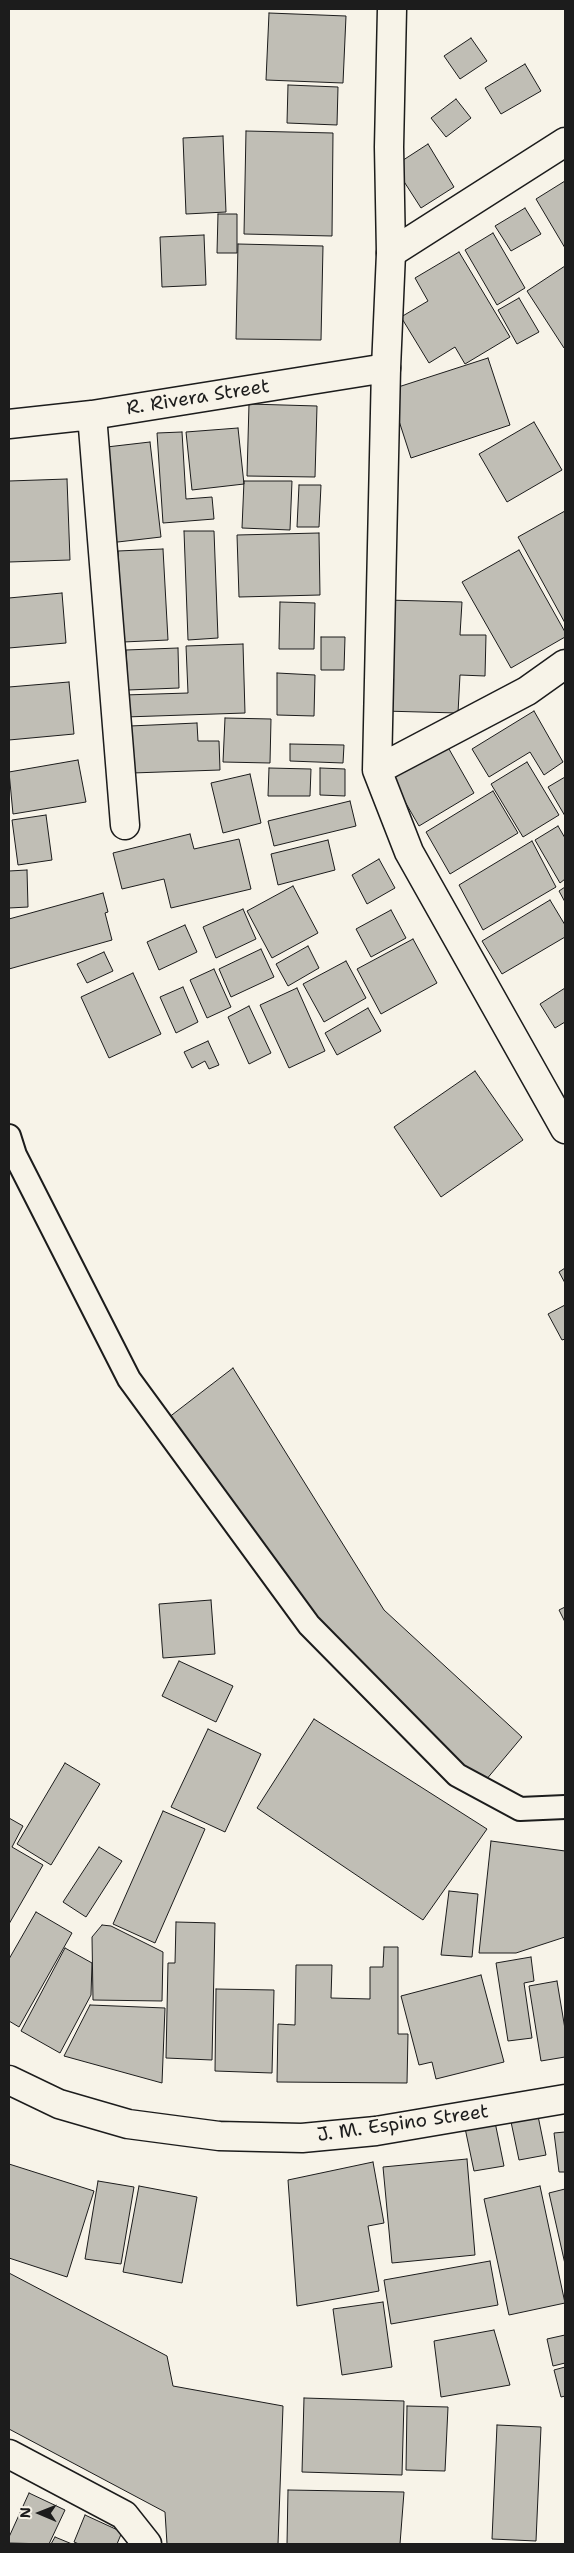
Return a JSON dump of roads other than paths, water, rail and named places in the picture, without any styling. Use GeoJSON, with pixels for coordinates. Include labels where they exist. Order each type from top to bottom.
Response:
{"type":"FeatureCollection","features":[{"type":"Feature","properties":{"kind":"street"},"geometry":{"type":"LineString","coordinates":[[392,9],[389,146],[391,253],[386,368],[377,770],[409,852],[565,1129]]}},
{"type":"Feature","properties":{"kind":"street"},"geometry":{"type":"LineString","coordinates":[[391,253],[565,142]]}},
{"type":"Feature","properties":{"kind":"street","name":"R. Rivera Street"},"geometry":{"type":"LineString","coordinates":[[9,424],[92,415],[386,368]]}},
{"type":"Feature","properties":{"kind":"street"},"geometry":{"type":"LineString","coordinates":[[92,415],[125,825]]}},
{"type":"Feature","properties":{"kind":"street"},"geometry":{"type":"LineString","coordinates":[[377,770],[528,691],[565,664]]}},
{"type":"Feature","properties":{"kind":"street","name":"J. M. Espino Street"},"geometry":{"type":"LineString","coordinates":[[9,2080],[59,2104],[128,2124],[219,2136],[302,2138],[376,2131],[565,2099]]}},
{"type":"Feature","properties":{"kind":"street"},"geometry":{"type":"LineString","coordinates":[[9,2454],[124,2514],[147,2544]]}},
{"type":"Feature","properties":{"kind":"lane"},"geometry":{"type":"LineString","coordinates":[[9,1136],[15,1156],[129,1379],[309,1625],[457,1775],[520,1808],[565,1807]]}}]}
